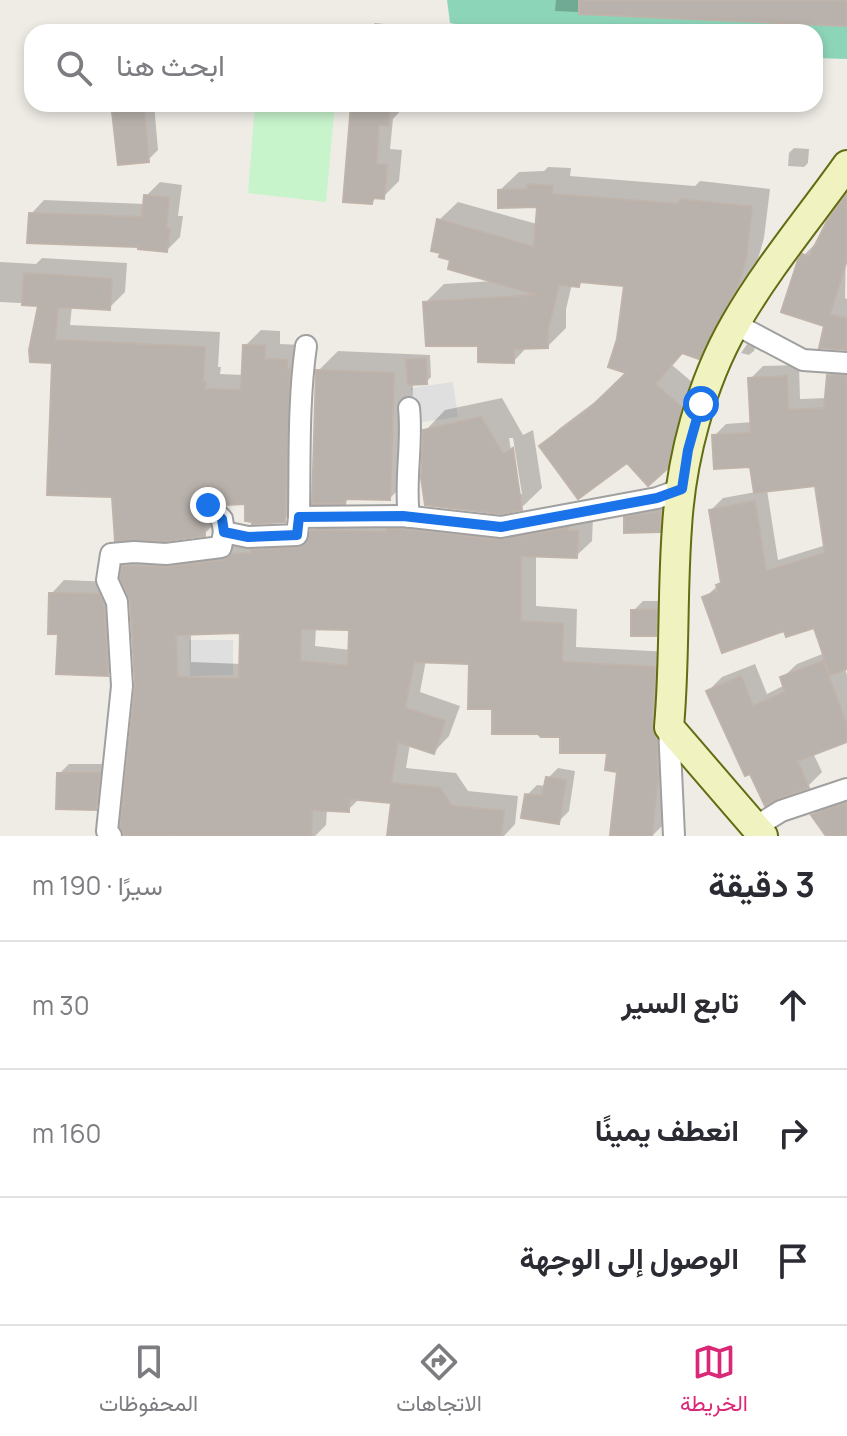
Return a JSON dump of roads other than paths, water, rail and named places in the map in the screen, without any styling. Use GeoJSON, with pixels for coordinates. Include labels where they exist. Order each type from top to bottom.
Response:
{"type":"FeatureCollection","features":[{"type":"Feature","properties":{"kind":"street"},"geometry":{"type":"LineString","coordinates":[[674,836],[669,727],[677,525],[688,450],[717,360],[735,324],[847,165]]}},
{"type":"Feature","properties":{"kind":"street"},"geometry":{"type":"LineString","coordinates":[[735,324],[803,360],[847,363]]}},
{"type":"Feature","properties":{"kind":"street"},"geometry":{"type":"LineString","coordinates":[[224,532],[248,537],[297,535],[301,381],[306,346]]}},
{"type":"Feature","properties":{"kind":"street"},"geometry":{"type":"LineString","coordinates":[[409,408],[411,429],[406,493],[409,517]]}},
{"type":"Feature","properties":{"kind":"street"},"geometry":{"type":"LineString","coordinates":[[299,517],[409,517],[501,527],[657,498],[682,489]]}},
{"type":"Feature","properties":{"kind":"street"},"geometry":{"type":"LineString","coordinates":[[111,836],[107,831],[122,686],[117,602],[107,580],[111,554],[166,554],[221,547],[224,532],[222,519],[208,505]]}},
{"type":"Feature","properties":{"kind":"street"},"geometry":{"type":"LineString","coordinates":[[669,727],[760,831],[781,811],[847,789]]}}]}
